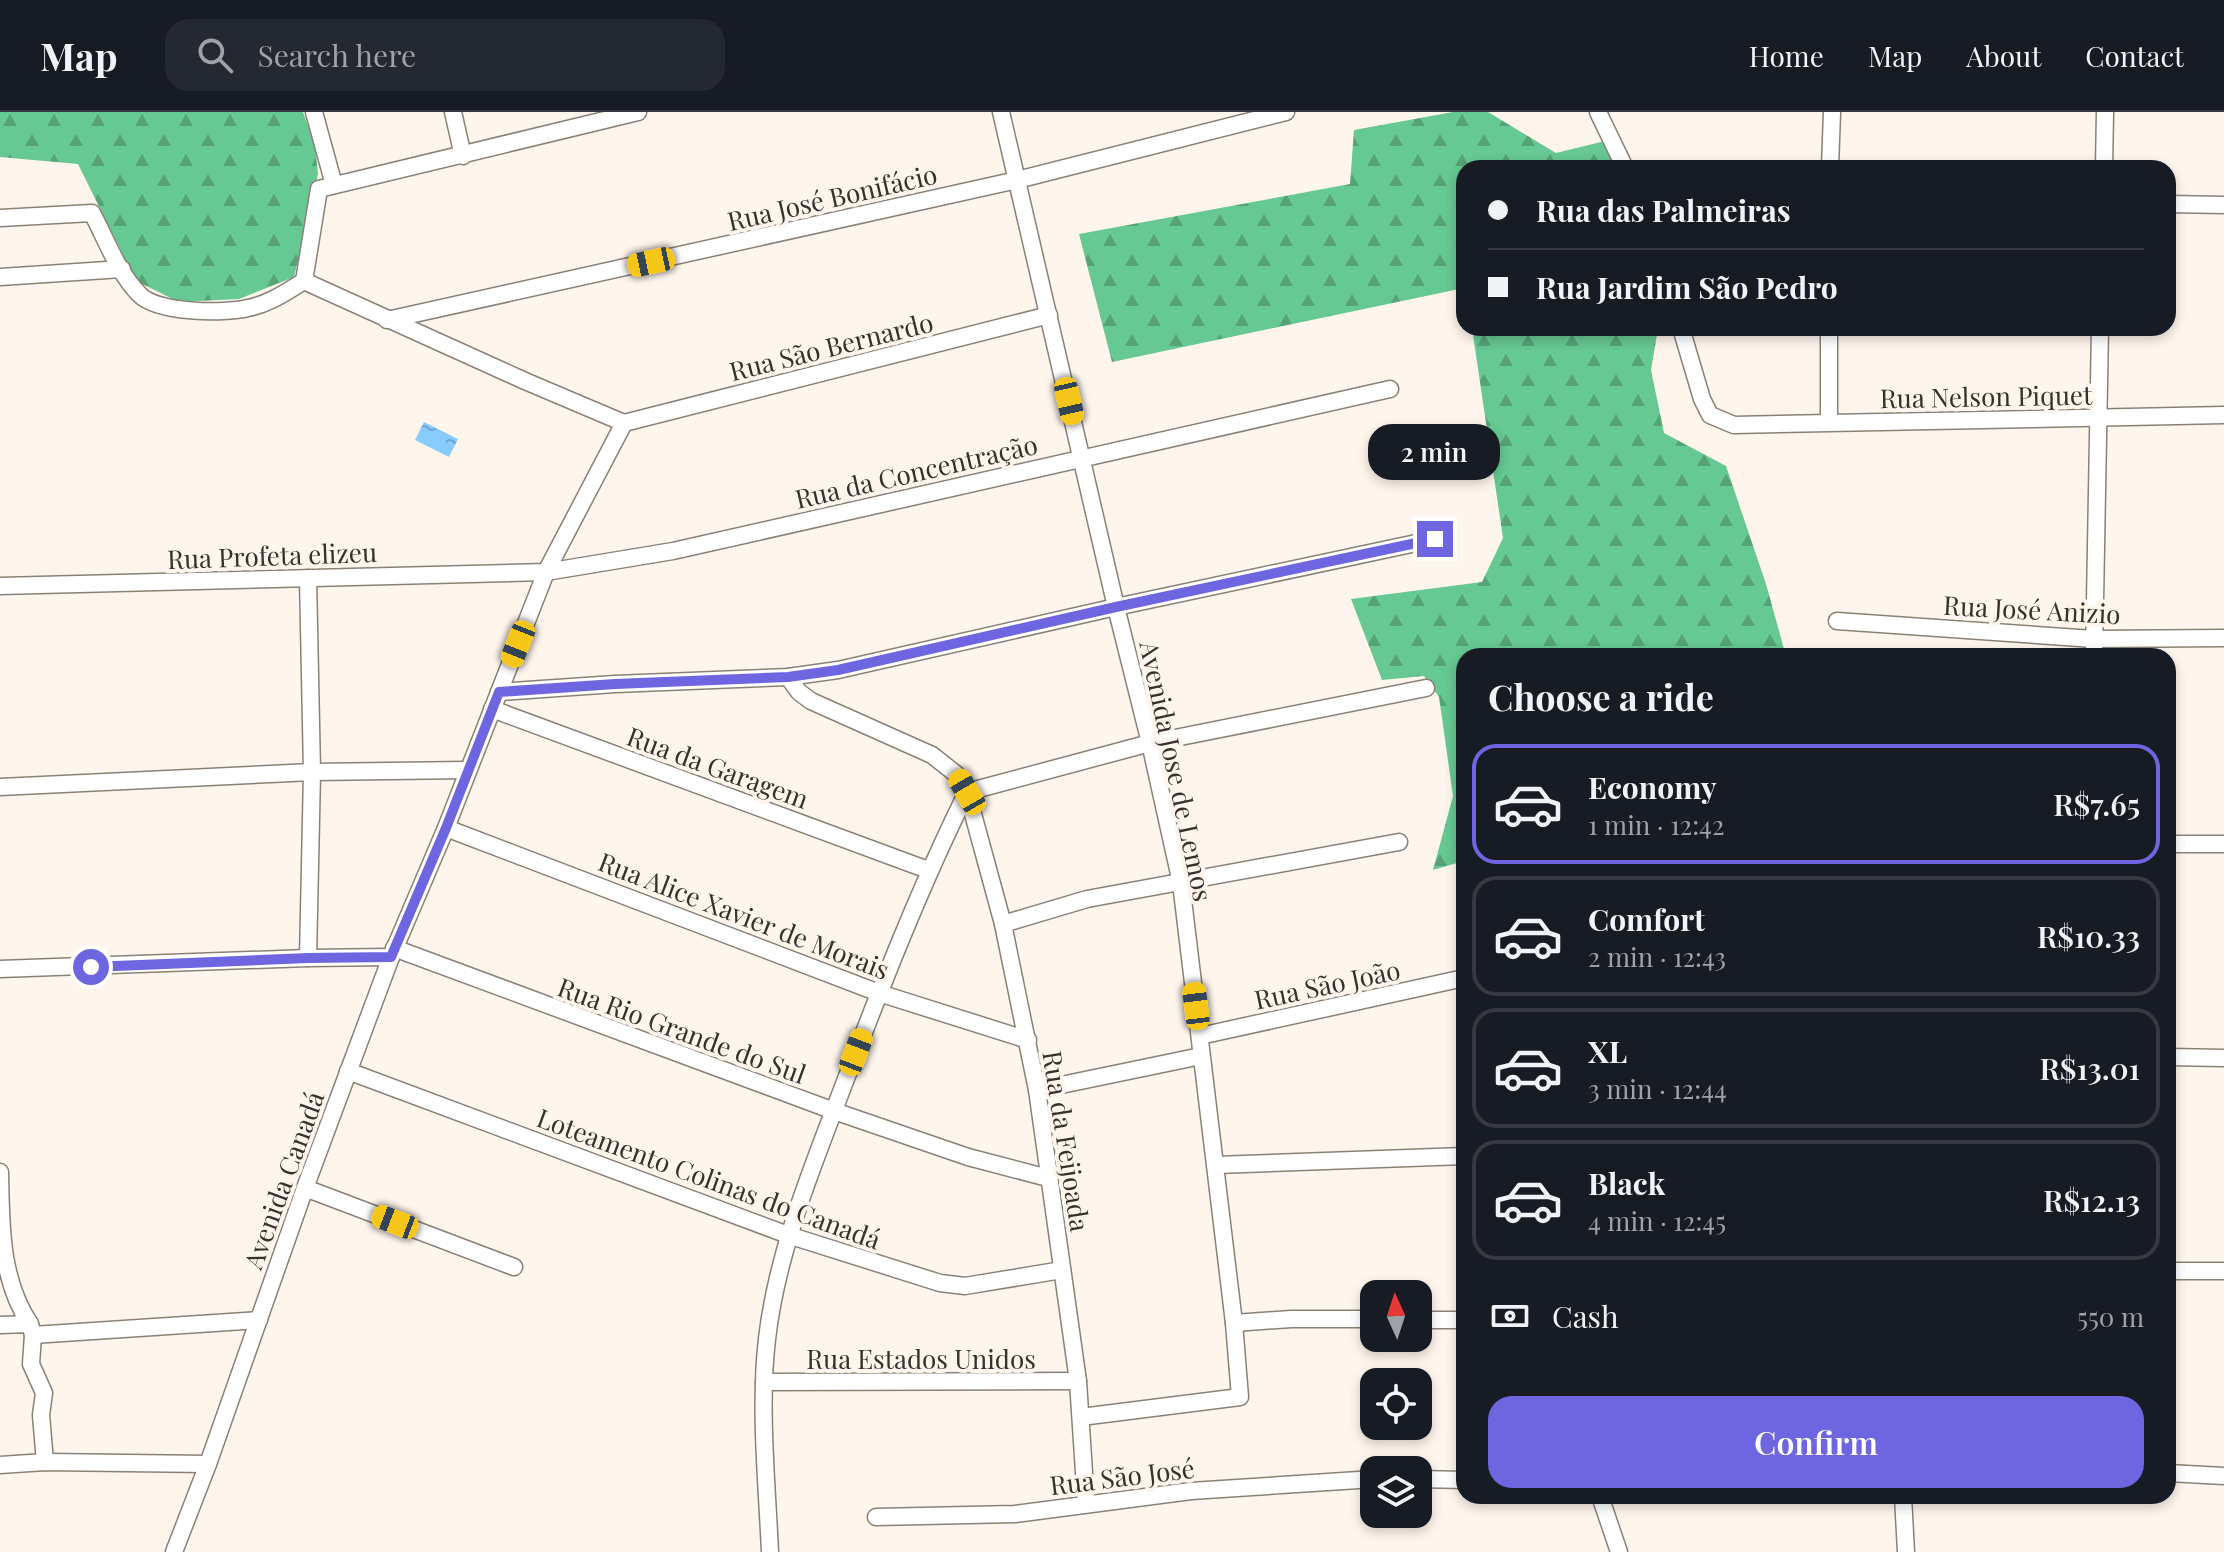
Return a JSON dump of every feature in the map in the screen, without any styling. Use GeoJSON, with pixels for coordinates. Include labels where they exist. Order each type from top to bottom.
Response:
{"type":"FeatureCollection","features":[{"type":"Feature","properties":{"kind":"street"},"geometry":{"type":"LineString","coordinates":[[0,218],[92,213],[140,296],[164,307],[215,311],[246,309],[269,302],[304,281],[327,187],[314,112]]}},
{"type":"Feature","properties":{"kind":"street"},"geometry":{"type":"LineString","coordinates":[[453,112],[463,156]]}},
{"type":"Feature","properties":{"kind":"street"},"geometry":{"type":"LineString","coordinates":[[327,187],[638,112]]}},
{"type":"Feature","properties":{"kind":"street","name":"Avenida Jose de Lemos"},"geometry":{"type":"LineString","coordinates":[[1001,112],[1181,883],[1216,1165]]}},
{"type":"Feature","properties":{"kind":"street","name":"Rua José Bonifácio"},"geometry":{"type":"LineString","coordinates":[[387,320],[1017,180],[1286,112]]}},
{"type":"Feature","properties":{"kind":"street"},"geometry":{"type":"LineString","coordinates":[[1598,112],[1621,160]]}},
{"type":"Feature","properties":{"kind":"street"},"geometry":{"type":"LineString","coordinates":[[1830,160],[1832,112]]}},
{"type":"Feature","properties":{"kind":"street"},"geometry":{"type":"LineString","coordinates":[[2104,160],[2105,112]]}},
{"type":"Feature","properties":{"kind":"street"},"geometry":{"type":"LineString","coordinates":[[2176,204],[2224,205]]}},
{"type":"Feature","properties":{"kind":"street"},"geometry":{"type":"LineString","coordinates":[[0,277],[122,269]]}},
{"type":"Feature","properties":{"kind":"street"},"geometry":{"type":"LineString","coordinates":[[304,281],[624,423]]}},
{"type":"Feature","properties":{"kind":"street","name":"Rua São Bernardo"},"geometry":{"type":"LineString","coordinates":[[624,423],[1049,315]]}},
{"type":"Feature","properties":{"kind":"street","name":"Rua Nelson Piquet"},"geometry":{"type":"LineString","coordinates":[[1683,336],[1702,399],[1710,415],[1734,425],[2224,415]]}},
{"type":"Feature","properties":{"kind":"street"},"geometry":{"type":"LineString","coordinates":[[1829,336],[1829,422]]}},
{"type":"Feature","properties":{"kind":"street"},"geometry":{"type":"LineString","coordinates":[[2094,647],[2100,336]]}},
{"type":"Feature","properties":{"kind":"street","name":"Rua da Concentração"},"geometry":{"type":"LineString","coordinates":[[546,572],[673,551],[1390,389]]}},
{"type":"Feature","properties":{"kind":"street","name":"Avenida Canadá"},"geometry":{"type":"LineString","coordinates":[[174,1552],[393,953],[446,828],[546,572],[624,423]]}},
{"type":"Feature","properties":{"kind":"street"},"geometry":{"type":"LineString","coordinates":[[499,692],[788,677],[838,670],[1435,539]]}},
{"type":"Feature","properties":{"kind":"street","name":"Rua Profeta elizeu"},"geometry":{"type":"LineString","coordinates":[[0,586],[546,572]]}},
{"type":"Feature","properties":{"kind":"street"},"geometry":{"type":"LineString","coordinates":[[308,578],[312,772],[308,958]]}},
{"type":"Feature","properties":{"kind":"street","name":"Rua José Anizio"},"geometry":{"type":"LineString","coordinates":[[1837,621],[2094,647],[2224,638]]}},
{"type":"Feature","properties":{"kind":"street"},"geometry":{"type":"LineString","coordinates":[[788,677],[799,692],[811,701],[932,755],[956,774],[967,792]]}},
{"type":"Feature","properties":{"kind":"street"},"geometry":{"type":"LineString","coordinates":[[770,1552],[764,1382],[767,1339],[788,1235],[928,870],[967,792],[1150,743],[1426,688]]}},
{"type":"Feature","properties":{"kind":"street","name":"Rua da Garagem"},"geometry":{"type":"LineString","coordinates":[[492,709],[928,870]]}},
{"type":"Feature","properties":{"kind":"street"},"geometry":{"type":"LineString","coordinates":[[0,787],[312,772],[467,770]]}},
{"type":"Feature","properties":{"kind":"street","name":"Rua da Feijoada"},"geometry":{"type":"LineString","coordinates":[[967,792],[1003,924],[1037,1090],[1078,1381],[1086,1503]]}},
{"type":"Feature","properties":{"kind":"street","name":"Rua Alice Xavier de Morais"},"geometry":{"type":"LineString","coordinates":[[446,828],[879,993],[1028,1040]]}},
{"type":"Feature","properties":{"kind":"street"},"geometry":{"type":"LineString","coordinates":[[1003,924],[1087,899],[1399,842]]}},
{"type":"Feature","properties":{"kind":"street"},"geometry":{"type":"LineString","coordinates":[[2176,844],[2224,844]]}},
{"type":"Feature","properties":{"kind":"street"},"geometry":{"type":"LineString","coordinates":[[0,969],[393,953]]}},
{"type":"Feature","properties":{"kind":"street","name":"Rua Rio Grande do Sul"},"geometry":{"type":"LineString","coordinates":[[393,953],[834,1111],[968,1157],[1048,1178]]}},
{"type":"Feature","properties":{"kind":"street","name":"Rua São João"},"geometry":{"type":"LineString","coordinates":[[1200,1036],[1456,980]]}},
{"type":"Feature","properties":{"kind":"street"},"geometry":{"type":"LineString","coordinates":[[1037,1090],[1201,1056]]}},
{"type":"Feature","properties":{"kind":"street"},"geometry":{"type":"LineString","coordinates":[[2176,1057],[2224,1058]]}},
{"type":"Feature","properties":{"kind":"street","name":"Loteamento Colinas do Canadá"},"geometry":{"type":"LineString","coordinates":[[348,1071],[788,1235],[940,1283],[965,1286],[1062,1270]]}},
{"type":"Feature","properties":{"kind":"street"},"geometry":{"type":"LineString","coordinates":[[1081,1417],[1240,1397],[1216,1165],[1456,1156]]}},
{"type":"Feature","properties":{"kind":"street"},"geometry":{"type":"LineString","coordinates":[[0,1172],[2,1249],[15,1300],[32,1330],[31,1364],[44,1393],[41,1415],[45,1462]]}},
{"type":"Feature","properties":{"kind":"street"},"geometry":{"type":"LineString","coordinates":[[305,1188],[514,1267]]}},
{"type":"Feature","properties":{"kind":"street"},"geometry":{"type":"LineString","coordinates":[[2176,1271],[2224,1271]]}},
{"type":"Feature","properties":{"kind":"street"},"geometry":{"type":"LineString","coordinates":[[1234,1323],[1360,1319]]}},
{"type":"Feature","properties":{"kind":"street"},"geometry":{"type":"LineString","coordinates":[[0,1325],[32,1330],[259,1320]]}},
{"type":"Feature","properties":{"kind":"street"},"geometry":{"type":"LineString","coordinates":[[1432,1320],[1456,1320]]}},
{"type":"Feature","properties":{"kind":"street","name":"Rua Estados Unidos"},"geometry":{"type":"LineString","coordinates":[[764,1382],[1078,1381]]}},
{"type":"Feature","properties":{"kind":"street"},"geometry":{"type":"LineString","coordinates":[[0,1465],[45,1462],[208,1464]]}},
{"type":"Feature","properties":{"kind":"street"},"geometry":{"type":"LineString","coordinates":[[2176,1473],[2224,1476]]}},
{"type":"Feature","properties":{"kind":"street"},"geometry":{"type":"LineString","coordinates":[[1432,1479],[1456,1480]]}},
{"type":"Feature","properties":{"kind":"street","name":"Rua São José"},"geometry":{"type":"LineString","coordinates":[[876,1517],[1015,1514],[1191,1491],[1360,1480]]}},
{"type":"Feature","properties":{"kind":"street"},"geometry":{"type":"LineString","coordinates":[[1603,1504],[1619,1552]]}},
{"type":"Feature","properties":{"kind":"street"},"geometry":{"type":"LineString","coordinates":[[1903,1504],[1906,1552]]}},
{"type":"Feature","properties":{"kind":"green space"},"geometry":{"type":"Polygon","coordinates":[[[0,112],[303,112],[315,145],[318,174],[294,277],[239,299],[179,302],[136,281],[78,164],[0,157],[0,112]]]}},
{"type":"Feature","properties":{"kind":"green space"},"geometry":{"type":"Polygon","coordinates":[[[1453,112],[1488,112],[1556,153],[1609,140],[1616,160],[1456,160],[1456,290],[1112,362],[1079,234],[1350,184],[1354,130],[1453,112]]]}},
{"type":"Feature","properties":{"kind":"green space"},"geometry":{"type":"Polygon","coordinates":[[[1473,336],[1657,336],[1651,370],[1664,433],[1726,466],[1766,584],[1784,648],[1456,648],[1456,863],[1433,870],[1453,796],[1439,697],[1424,676],[1382,680],[1351,599],[1482,582],[1503,538],[1473,336]]]}},
{"type":"Feature","properties":{"kind":"water"},"geometry":{"type":"Polygon","coordinates":[[[424,422],[458,439],[449,457],[415,440],[424,422]]]}},
{"type":"Feature","properties":{"kind":"route"},"geometry":{"type":"LineString","coordinates":[[91,967],[391,957],[499,692],[788,677],[838,670],[1435,539]]}}]}
